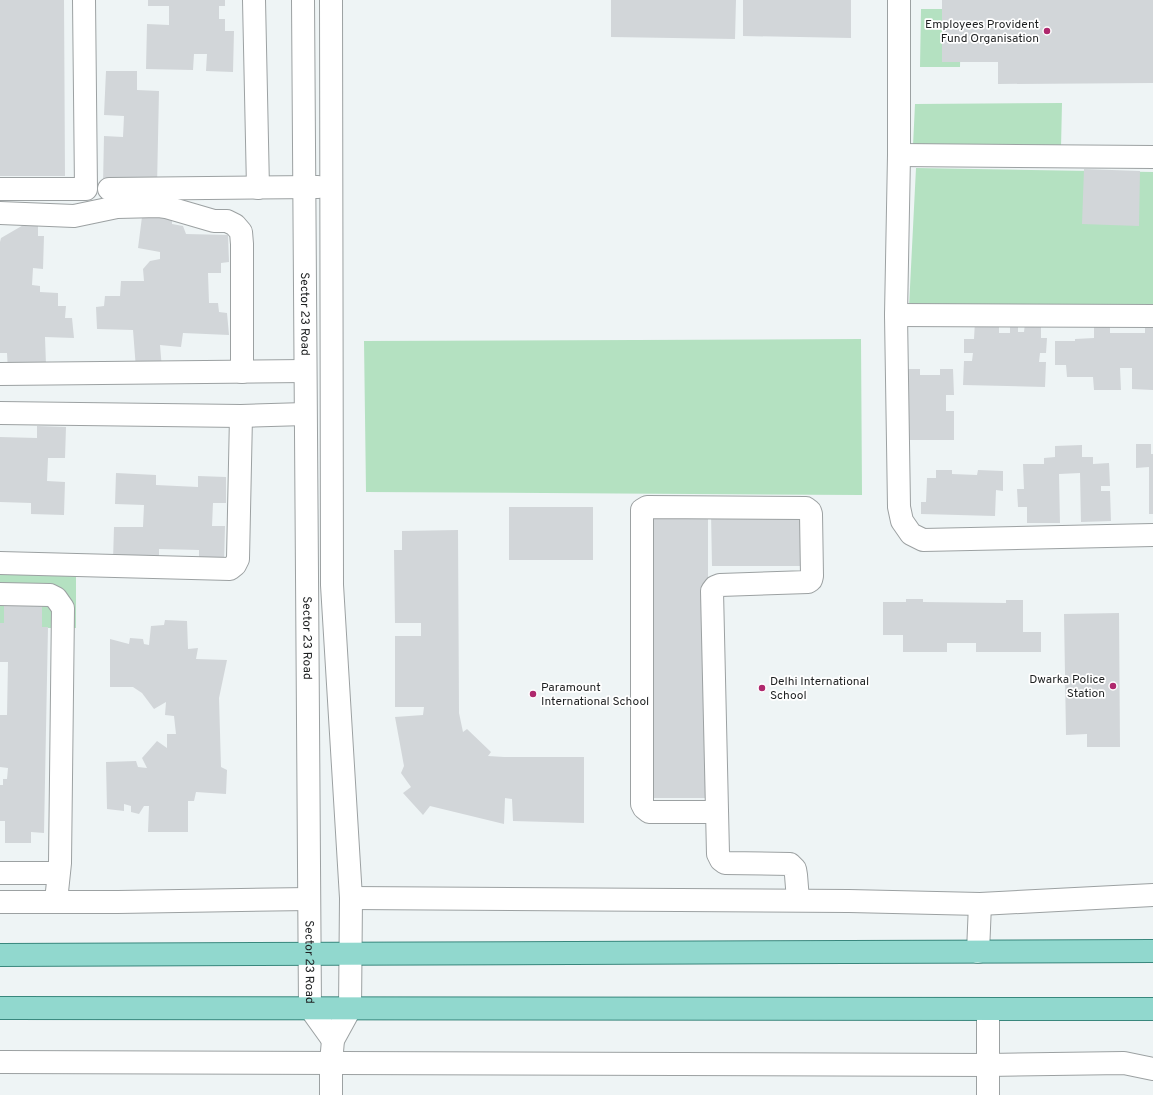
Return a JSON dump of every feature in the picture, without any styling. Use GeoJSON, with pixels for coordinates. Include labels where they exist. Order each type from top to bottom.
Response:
{"type":"FeatureCollection","features":[{"type":"Feature","properties":{"kind":"main road"},"geometry":{"type":"LineString","coordinates":[[0,956],[1153,951]]}},
{"type":"Feature","properties":{"kind":"main road"},"geometry":{"type":"LineString","coordinates":[[0,1008],[1153,1009]]}},
{"type":"Feature","properties":{"kind":"street"},"geometry":{"type":"LineString","coordinates":[[0,188],[86,189],[84,0]]}},
{"type":"Feature","properties":{"kind":"street"},"geometry":{"type":"LineString","coordinates":[[254,0],[258,188]]}},
{"type":"Feature","properties":{"kind":"street","name":"Sector 23 Road"},"geometry":{"type":"LineString","coordinates":[[303,0],[310,1008],[333,1040]]}},
{"type":"Feature","properties":{"kind":"street"},"geometry":{"type":"LineString","coordinates":[[331,0],[332,585],[351,898],[350,1008],[333,1040],[331,1095]]}},
{"type":"Feature","properties":{"kind":"street"},"geometry":{"type":"LineString","coordinates":[[899,0],[899,155],[896,314],[899,508],[902,521],[911,534],[923,540],[1153,535]]}},
{"type":"Feature","properties":{"kind":"street"},"geometry":{"type":"LineString","coordinates":[[899,155],[1153,156]]}},
{"type":"Feature","properties":{"kind":"street"},"geometry":{"type":"LineString","coordinates":[[109,189],[332,187]]}},
{"type":"Feature","properties":{"kind":"street"},"geometry":{"type":"LineString","coordinates":[[0,214],[74,216],[117,207],[159,206],[180,210],[214,221],[227,221],[235,225],[241,232],[242,244],[242,372]]}},
{"type":"Feature","properties":{"kind":"street"},"geometry":{"type":"LineString","coordinates":[[896,314],[1153,316]]}},
{"type":"Feature","properties":{"kind":"street"},"geometry":{"type":"LineString","coordinates":[[0,374],[305,371]]}},
{"type":"Feature","properties":{"kind":"street"},"geometry":{"type":"LineString","coordinates":[[0,414],[241,416],[306,414]]}},
{"type":"Feature","properties":{"kind":"street"},"geometry":{"type":"LineString","coordinates":[[0,562],[230,569],[235,566],[238,559],[241,416]]}},
{"type":"Feature","properties":{"kind":"street"},"geometry":{"type":"LineString","coordinates":[[717,812],[649,812],[642,804],[642,510],[647,507],[806,508],[810,510],[811,514],[811,580],[808,582],[720,585],[715,587],[712,591],[718,854],[721,860],[725,863],[790,864],[795,869],[798,900]]}},
{"type":"Feature","properties":{"kind":"street"},"geometry":{"type":"LineString","coordinates":[[0,594],[50,595],[56,598],[63,608],[60,863],[56,901]]}},
{"type":"Feature","properties":{"kind":"street"},"geometry":{"type":"LineString","coordinates":[[0,873],[58,873]]}},
{"type":"Feature","properties":{"kind":"street"},"geometry":{"type":"LineString","coordinates":[[351,898],[798,900],[980,904],[1153,895]]}},
{"type":"Feature","properties":{"kind":"street"},"geometry":{"type":"LineString","coordinates":[[0,902],[309,900]]}},
{"type":"Feature","properties":{"kind":"street"},"geometry":{"type":"LineString","coordinates":[[978,952],[980,904]]}},
{"type":"Feature","properties":{"kind":"street"},"geometry":{"type":"LineString","coordinates":[[988,1010],[988,1095]]}},
{"type":"Feature","properties":{"kind":"street"},"geometry":{"type":"LineString","coordinates":[[0,1062],[988,1065],[1124,1063],[1153,1069]]}},
{"type":"Feature","properties":{"kind":"green space"},"geometry":{"type":"Polygon","coordinates":[[[921,9],[961,9],[960,67],[920,67],[921,9]]]}},
{"type":"Feature","properties":{"kind":"green space"},"geometry":{"type":"Polygon","coordinates":[[[1062,103],[1061,148],[913,146],[915,104],[1062,103]]]}},
{"type":"Feature","properties":{"kind":"green space"},"geometry":{"type":"Polygon","coordinates":[[[916,168],[1153,172],[1153,308],[909,307],[916,168]]]}},
{"type":"Feature","properties":{"kind":"green space"},"geometry":{"type":"Polygon","coordinates":[[[861,339],[862,495],[366,492],[364,341],[861,339]]]}},
{"type":"Feature","properties":{"kind":"green space"},"geometry":{"type":"Polygon","coordinates":[[[0,568],[76,570],[76,628],[0,628],[0,568]]]}},
{"type":"Feature","properties":{"kind":"building"},"geometry":{"type":"Polygon","coordinates":[[[0,0],[64,0],[65,176],[0,176],[0,0]]]}},
{"type":"Feature","properties":{"kind":"building"},"geometry":{"type":"Polygon","coordinates":[[[148,0],[225,0],[225,6],[219,6],[219,19],[225,19],[225,31],[234,31],[233,72],[206,71],[207,54],[194,54],[193,70],[146,69],[147,24],[169,25],[169,6],[148,6],[148,0]]]}},
{"type":"Feature","properties":{"kind":"building"},"geometry":{"type":"Polygon","coordinates":[[[611,0],[736,0],[735,39],[611,37],[611,0]]]}},
{"type":"Feature","properties":{"kind":"building"},"geometry":{"type":"Polygon","coordinates":[[[743,0],[851,0],[851,38],[743,36],[743,0]]]}},
{"type":"Feature","properties":{"kind":"building","name":"Employees Provident Fund Organisation"},"geometry":{"type":"Polygon","coordinates":[[[942,0],[1153,0],[1153,83],[998,84],[998,62],[942,62],[942,0]]]}},
{"type":"Feature","properties":{"kind":"building"},"geometry":{"type":"Polygon","coordinates":[[[106,71],[137,71],[137,90],[159,91],[157,186],[103,184],[104,136],[123,137],[124,116],[104,115],[106,71]]]}},
{"type":"Feature","properties":{"kind":"building"},"geometry":{"type":"Polygon","coordinates":[[[1084,169],[1140,171],[1139,226],[1082,224],[1084,169]]]}},
{"type":"Feature","properties":{"kind":"building"},"geometry":{"type":"Polygon","coordinates":[[[143,209],[172,217],[172,224],[183,226],[186,234],[228,235],[229,262],[221,263],[221,273],[208,273],[209,303],[218,303],[219,312],[227,313],[229,335],[183,333],[181,347],[160,345],[162,369],[136,369],[133,330],[97,329],[96,307],[104,306],[105,296],[120,296],[121,281],[144,281],[143,269],[150,261],[160,259],[160,252],[138,248],[143,209]]]}},
{"type":"Feature","properties":{"kind":"building"},"geometry":{"type":"Polygon","coordinates":[[[32,220],[38,222],[38,236],[44,236],[43,269],[33,268],[32,285],[40,286],[40,292],[58,293],[58,306],[66,306],[65,318],[72,318],[74,338],[45,337],[46,365],[8,372],[7,353],[0,353],[0,242],[1,238],[32,220]]]}},
{"type":"Feature","properties":{"kind":"building"},"geometry":{"type":"Polygon","coordinates":[[[975,321],[989,326],[999,326],[999,333],[1010,333],[1010,327],[1018,327],[1018,332],[1024,332],[1025,323],[1047,323],[1047,327],[1041,327],[1041,338],[1047,338],[1046,353],[1040,353],[1039,362],[1046,362],[1045,387],[963,385],[964,361],[972,361],[973,353],[964,353],[964,339],[974,339],[975,321]]]}},
{"type":"Feature","properties":{"kind":"building"},"geometry":{"type":"Polygon","coordinates":[[[1094,322],[1110,322],[1110,333],[1145,333],[1145,322],[1153,322],[1153,390],[1132,389],[1132,368],[1120,368],[1121,390],[1094,390],[1093,377],[1067,377],[1066,365],[1055,365],[1055,341],[1075,341],[1075,339],[1094,338],[1094,322]]]}},
{"type":"Feature","properties":{"kind":"building"},"geometry":{"type":"Polygon","coordinates":[[[906,369],[920,369],[920,375],[940,375],[940,369],[953,369],[954,395],[946,395],[946,411],[954,411],[954,440],[907,440],[906,369]]]}},
{"type":"Feature","properties":{"kind":"building"},"geometry":{"type":"Polygon","coordinates":[[[37,426],[66,427],[65,458],[48,458],[47,481],[65,482],[64,515],[31,514],[31,503],[0,502],[0,437],[37,438],[37,426]]]}},
{"type":"Feature","properties":{"kind":"building"},"geometry":{"type":"Polygon","coordinates":[[[1136,444],[1151,444],[1151,454],[1153,454],[1153,514],[1149,514],[1149,467],[1136,468],[1136,444]]]}},
{"type":"Feature","properties":{"kind":"building"},"geometry":{"type":"Polygon","coordinates":[[[1082,445],[1082,457],[1093,457],[1093,464],[1109,463],[1110,486],[1101,486],[1101,491],[1110,491],[1111,521],[1081,522],[1080,473],[1059,474],[1060,523],[1027,523],[1027,507],[1018,507],[1017,489],[1024,489],[1023,464],[1044,464],[1044,458],[1055,457],[1055,446],[1082,445]]]}},
{"type":"Feature","properties":{"kind":"building"},"geometry":{"type":"Polygon","coordinates":[[[936,470],[952,470],[952,474],[977,475],[978,470],[1003,471],[1003,491],[996,490],[995,516],[921,514],[921,502],[926,502],[927,478],[936,478],[936,470]]]}},
{"type":"Feature","properties":{"kind":"building"},"geometry":{"type":"Polygon","coordinates":[[[116,473],[156,475],[156,485],[198,487],[198,476],[226,477],[226,503],[213,503],[212,526],[225,526],[224,564],[199,563],[199,550],[159,549],[159,562],[113,561],[114,527],[143,527],[144,505],[115,504],[116,473]]]}},
{"type":"Feature","properties":{"kind":"building"},"geometry":{"type":"Polygon","coordinates":[[[509,507],[593,507],[593,560],[509,560],[509,507]]]}},
{"type":"Feature","properties":{"kind":"building"},"geometry":{"type":"Polygon","coordinates":[[[646,510],[708,511],[708,798],[646,798],[646,510]]]}},
{"type":"Feature","properties":{"kind":"building"},"geometry":{"type":"Polygon","coordinates":[[[806,512],[806,566],[712,566],[711,513],[806,512]]]}},
{"type":"Feature","properties":{"kind":"building"},"geometry":{"type":"Polygon","coordinates":[[[458,530],[459,713],[463,732],[467,729],[491,752],[488,756],[584,757],[584,823],[513,821],[512,799],[505,798],[504,824],[430,806],[423,815],[403,793],[411,787],[401,773],[404,766],[395,717],[423,715],[424,707],[395,707],[395,636],[421,636],[421,623],[395,623],[394,550],[402,550],[402,531],[458,530]]]}},
{"type":"Feature","properties":{"kind":"building"},"geometry":{"type":"Polygon","coordinates":[[[4,598],[42,598],[42,627],[48,627],[44,833],[31,832],[31,843],[5,843],[5,821],[0,821],[0,785],[3,785],[3,779],[7,779],[8,768],[0,767],[0,715],[7,715],[8,662],[0,662],[0,623],[4,623],[4,598]]]}},
{"type":"Feature","properties":{"kind":"building"},"geometry":{"type":"Polygon","coordinates":[[[906,599],[923,599],[923,602],[1006,603],[1006,600],[1023,600],[1023,632],[1041,632],[1041,652],[976,652],[976,643],[947,643],[947,652],[903,652],[903,635],[883,635],[883,602],[906,602],[906,599]]]}},
{"type":"Feature","properties":{"kind":"building"},"geometry":{"type":"Polygon","coordinates":[[[1119,613],[1120,747],[1087,747],[1087,734],[1066,735],[1064,614],[1119,613]]]}},
{"type":"Feature","properties":{"kind":"building"},"geometry":{"type":"Polygon","coordinates":[[[165,620],[187,621],[188,649],[198,648],[196,659],[227,660],[219,698],[221,767],[227,770],[226,794],[196,792],[194,801],[188,801],[188,832],[148,832],[149,806],[144,806],[139,814],[131,812],[131,806],[124,804],[124,811],[107,809],[106,762],[136,761],[138,767],[147,768],[142,758],[157,741],[167,748],[167,734],[176,734],[174,716],[165,715],[166,702],[154,709],[142,693],[133,687],[110,687],[110,639],[129,644],[130,638],[143,639],[144,644],[149,645],[151,626],[164,625],[165,620]]]}},
{"type":"Feature","properties":{"kind":"place","name":"Employees Provident Fund Organisation"},"geometry":{"type":"Point","coordinates":[1047,31]}},
{"type":"Feature","properties":{"kind":"place","name":"Dwarka Police Station"},"geometry":{"type":"Point","coordinates":[1113,686]}},
{"type":"Feature","properties":{"kind":"place","name":"Delhi International School"},"geometry":{"type":"Point","coordinates":[762,688]}},
{"type":"Feature","properties":{"kind":"place","name":"Paramount International School"},"geometry":{"type":"Point","coordinates":[533,694]}}]}
